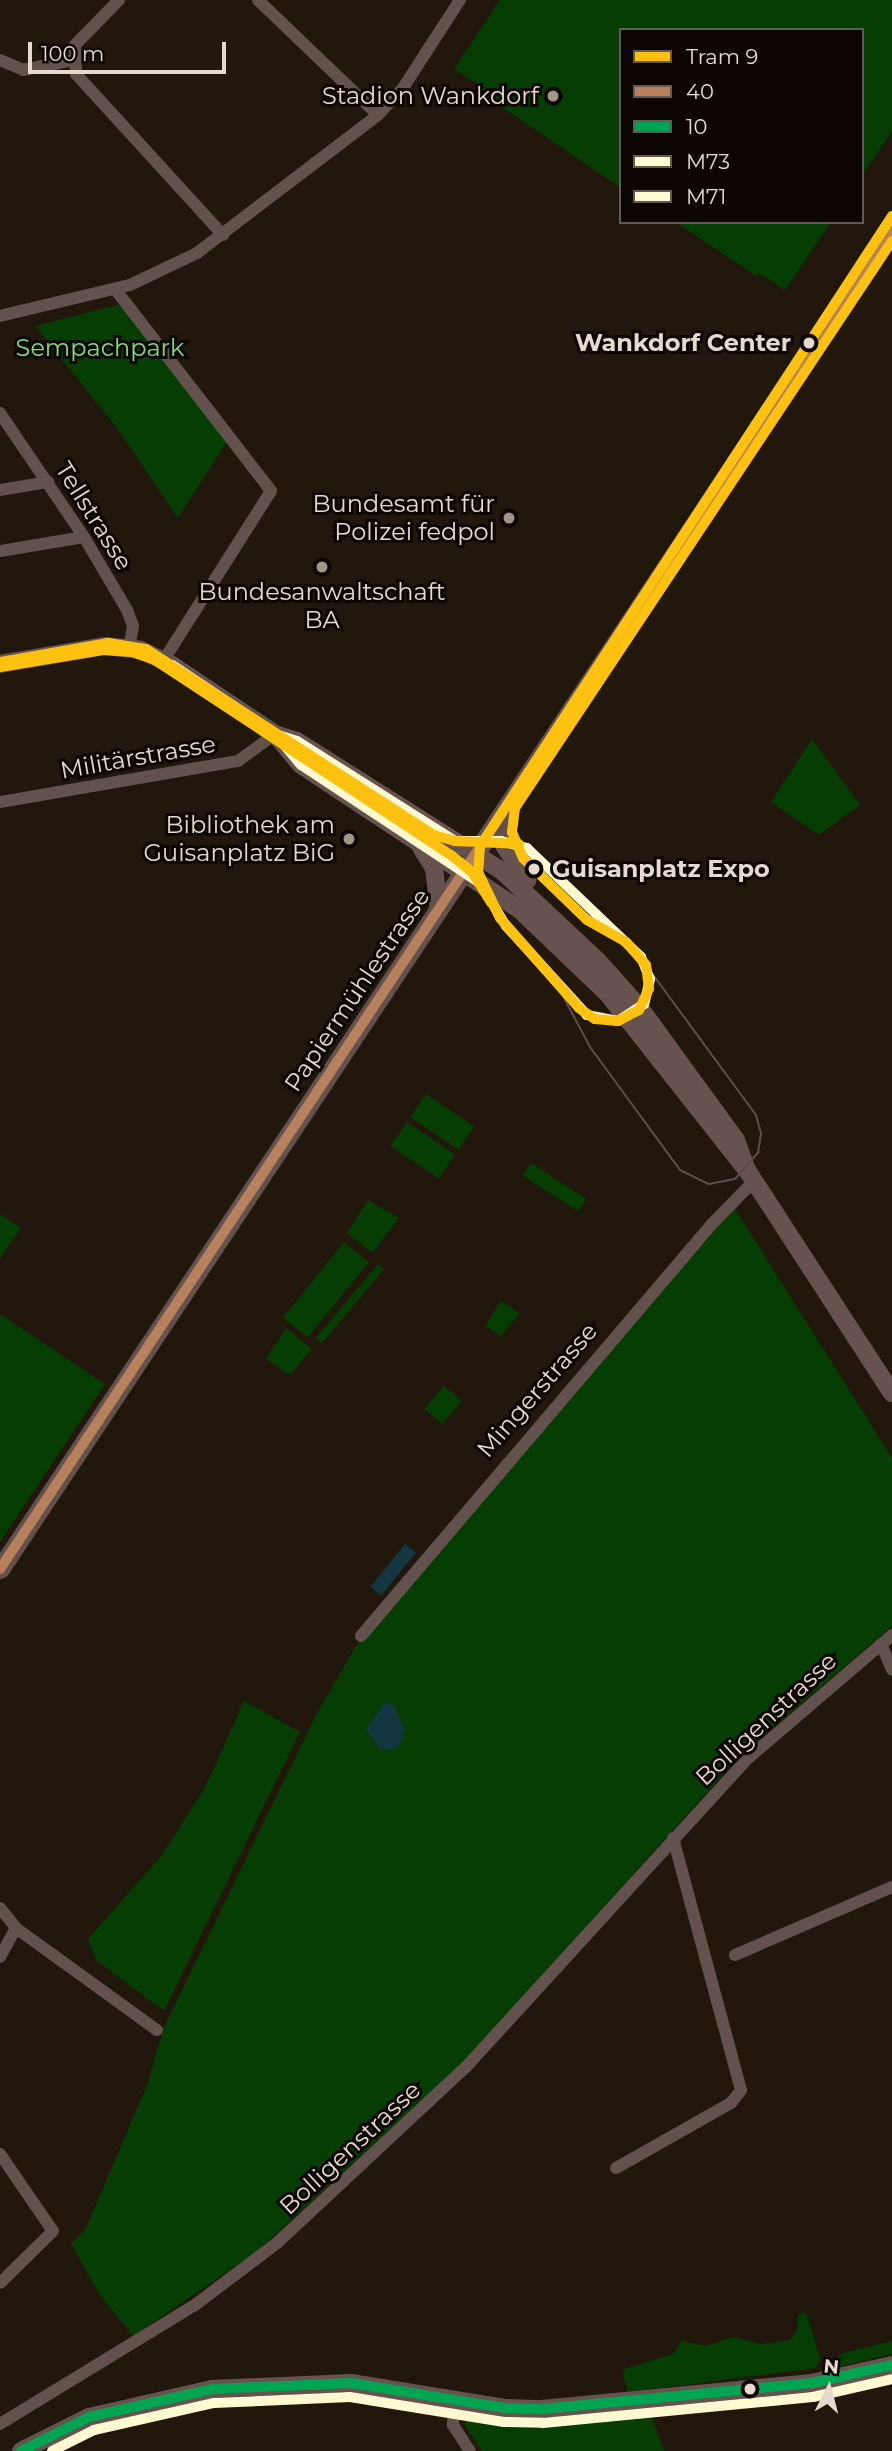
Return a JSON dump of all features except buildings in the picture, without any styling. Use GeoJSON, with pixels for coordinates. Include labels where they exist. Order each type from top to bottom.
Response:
{"type":"FeatureCollection","features":[{"type":"Feature","properties":{"kind":"main road","name":"Papiermühlestrasse"},"geometry":{"type":"LineString","coordinates":[[0,1569],[892,227]]}},
{"type":"Feature","properties":{"kind":"main road"},"geometry":{"type":"LineString","coordinates":[[0,664],[99,647],[128,648],[163,661],[275,734],[298,741],[477,854],[521,887],[595,965],[718,1138],[751,1175],[892,1393]]}},
{"type":"Feature","properties":{"kind":"main road"},"geometry":{"type":"LineString","coordinates":[[275,734],[301,765],[527,915],[595,965]]}},
{"type":"Feature","properties":{"kind":"main road"},"geometry":{"type":"LineString","coordinates":[[510,805],[503,829],[512,863],[581,933],[595,965]]}},
{"type":"Feature","properties":{"kind":"main road"},"geometry":{"type":"LineString","coordinates":[[391,825],[432,864],[439,910]]}},
{"type":"Feature","properties":{"kind":"main road"},"geometry":{"type":"LineString","coordinates":[[22,2451],[89,2417],[212,2389],[351,2382],[515,2409],[574,2407],[812,2383],[892,2365]]}},
{"type":"Feature","properties":{"kind":"street"},"geometry":{"type":"LineString","coordinates":[[120,0],[77,43],[73,60],[80,83],[223,235]]}},
{"type":"Feature","properties":{"kind":"street"},"geometry":{"type":"LineString","coordinates":[[258,0],[378,114]]}},
{"type":"Feature","properties":{"kind":"street"},"geometry":{"type":"LineString","coordinates":[[0,316],[115,289],[174,266],[223,235],[378,114],[403,88],[460,0]]}},
{"type":"Feature","properties":{"kind":"street"},"geometry":{"type":"LineString","coordinates":[[0,60],[23,70],[73,60]]}},
{"type":"Feature","properties":{"kind":"street"},"geometry":{"type":"LineString","coordinates":[[115,289],[271,491],[163,661]]}},
{"type":"Feature","properties":{"kind":"street","name":"Tellstrasse"},"geometry":{"type":"LineString","coordinates":[[0,413],[4,428],[48,482],[127,610],[133,626],[128,648]]}},
{"type":"Feature","properties":{"kind":"street"},"geometry":{"type":"LineString","coordinates":[[0,489],[48,482]]}},
{"type":"Feature","properties":{"kind":"street"},"geometry":{"type":"LineString","coordinates":[[0,551],[84,537]]}},
{"type":"Feature","properties":{"kind":"street","name":"Militärstrasse"},"geometry":{"type":"LineString","coordinates":[[0,802],[235,762],[251,755],[275,734]]}},
{"type":"Feature","properties":{"kind":"street","name":"Mingerstrasse"},"geometry":{"type":"LineString","coordinates":[[361,1636],[751,1175]]}},
{"type":"Feature","properties":{"kind":"street","name":"Bolligenstrasse"},"geometry":{"type":"LineString","coordinates":[[0,2424],[184,2312],[277,2244],[466,2067],[673,1838],[785,1724],[892,1635]]}},
{"type":"Feature","properties":{"kind":"street"},"geometry":{"type":"LineString","coordinates":[[881,1644],[892,1670]]}},
{"type":"Feature","properties":{"kind":"street"},"geometry":{"type":"LineString","coordinates":[[615,2168],[730,2104],[741,2090],[673,1838]]}},
{"type":"Feature","properties":{"kind":"street"},"geometry":{"type":"LineString","coordinates":[[735,1955],[892,1887]]}},
{"type":"Feature","properties":{"kind":"street"},"geometry":{"type":"LineString","coordinates":[[0,1908],[16,1928],[157,2030]]}},
{"type":"Feature","properties":{"kind":"street"},"geometry":{"type":"LineString","coordinates":[[0,1957],[16,1928]]}},
{"type":"Feature","properties":{"kind":"street"},"geometry":{"type":"LineString","coordinates":[[0,2154],[53,2231],[0,2283]]}},
{"type":"Feature","properties":{"kind":"street"},"geometry":{"type":"LineString","coordinates":[[456,2400],[453,2425],[470,2451]]}},
{"type":"Feature","properties":{"kind":"green space","name":"Stadion Wankdorf"},"geometry":{"type":"Polygon","coordinates":[[[500,0],[892,0],[892,131],[864,173],[864,28],[619,28],[619,187],[478,91],[480,86],[454,69],[500,0]]]}},
{"type":"Feature","properties":{"kind":"green space"},"geometry":{"type":"Polygon","coordinates":[[[678,224],[830,224],[785,290],[759,273],[756,276],[678,224]]]}},
{"type":"Feature","properties":{"kind":"green space","name":"Sempachpark"},"geometry":{"type":"Polygon","coordinates":[[[121,304],[228,440],[178,518],[117,428],[35,326],[121,304]]]}},
{"type":"Feature","properties":{"kind":"green space"},"geometry":{"type":"Polygon","coordinates":[[[812,739],[860,805],[819,835],[771,802],[812,739]]]}},
{"type":"Feature","properties":{"kind":"green space"},"geometry":{"type":"Polygon","coordinates":[[[426,1094],[474,1126],[458,1150],[410,1117],[426,1094]]]}},
{"type":"Feature","properties":{"kind":"green space"},"geometry":{"type":"Polygon","coordinates":[[[407,1122],[455,1154],[439,1178],[391,1146],[407,1122]]]}},
{"type":"Feature","properties":{"kind":"green space"},"geometry":{"type":"Polygon","coordinates":[[[531,1163],[586,1199],[578,1212],[523,1176],[531,1163]]]}},
{"type":"Feature","properties":{"kind":"green space"},"geometry":{"type":"Polygon","coordinates":[[[368,1200],[399,1218],[372,1253],[347,1233],[368,1200]]]}},
{"type":"Feature","properties":{"kind":"green space"},"geometry":{"type":"Polygon","coordinates":[[[732,1204],[892,1458],[892,1626],[740,1756],[463,2062],[255,2253],[133,2336],[99,2294],[71,2243],[85,2230],[148,2083],[163,2029],[317,1713],[363,1634],[732,1204]]]}},
{"type":"Feature","properties":{"kind":"green space"},"geometry":{"type":"Polygon","coordinates":[[[0,1214],[21,1228],[0,1258],[0,1214]]]}},
{"type":"Feature","properties":{"kind":"green space"},"geometry":{"type":"Polygon","coordinates":[[[344,1242],[369,1262],[308,1338],[283,1317],[344,1242]]]}},
{"type":"Feature","properties":{"kind":"green space"},"geometry":{"type":"Polygon","coordinates":[[[378,1264],[384,1269],[322,1343],[316,1338],[378,1264]]]}},
{"type":"Feature","properties":{"kind":"green space"},"geometry":{"type":"Polygon","coordinates":[[[501,1301],[520,1313],[501,1336],[485,1326],[501,1301]]]}},
{"type":"Feature","properties":{"kind":"green space"},"geometry":{"type":"Polygon","coordinates":[[[0,1314],[105,1384],[0,1542],[0,1314]]]}},
{"type":"Feature","properties":{"kind":"green space"},"geometry":{"type":"Polygon","coordinates":[[[286,1328],[312,1349],[290,1375],[266,1359],[286,1328]]]}},
{"type":"Feature","properties":{"kind":"green space"},"geometry":{"type":"Polygon","coordinates":[[[444,1386],[462,1401],[442,1424],[425,1409],[444,1386]]]}},
{"type":"Feature","properties":{"kind":"green space"},"geometry":{"type":"Polygon","coordinates":[[[244,1701],[300,1732],[164,2011],[96,1960],[88,1939],[162,1855],[206,1786],[244,1701]]]}},
{"type":"Feature","properties":{"kind":"green space"},"geometry":{"type":"Polygon","coordinates":[[[806,2312],[820,2358],[816,2368],[628,2392],[622,2370],[673,2354],[682,2341],[706,2346],[733,2337],[761,2344],[790,2340],[797,2331],[798,2314],[806,2312]]]}},
{"type":"Feature","properties":{"kind":"green space"},"geometry":{"type":"Polygon","coordinates":[[[892,2341],[892,2354],[830,2369],[828,2363],[843,2353],[892,2341]]]}},
{"type":"Feature","properties":{"kind":"green space"},"geometry":{"type":"Polygon","coordinates":[[[648,2407],[664,2451],[482,2451],[464,2424],[467,2416],[480,2412],[648,2407]]]}},
{"type":"Feature","properties":{"kind":"water"},"geometry":{"type":"Polygon","coordinates":[[[405,1544],[416,1553],[381,1596],[370,1587],[405,1544]]]}},
{"type":"Feature","properties":{"kind":"water"},"geometry":{"type":"Polygon","coordinates":[[[385,1702],[394,1706],[405,1730],[400,1745],[390,1750],[379,1748],[366,1730],[385,1702]]]}},
{"type":"Feature","properties":{"kind":"tram line","name":"9"},"geometry":{"type":"LineString","coordinates":[[892,216],[480,846],[478,872],[500,918],[579,1008],[595,1019],[618,1021],[639,1010],[649,989],[646,965],[626,942],[587,920],[523,858],[512,832],[515,808],[892,241]]}},
{"type":"Feature","properties":{"kind":"tram line","name":"9"},"geometry":{"type":"LineString","coordinates":[[0,662],[108,643],[146,649],[433,835],[455,841],[519,844]]}},
{"type":"Feature","properties":{"kind":"tram line","name":"9"},"geometry":{"type":"LineString","coordinates":[[0,667],[103,650],[132,652],[155,660],[451,855],[472,872],[491,903]]}},
{"type":"Feature","properties":{"kind":"tram line"},"geometry":{"type":"LineString","coordinates":[[426,838],[455,850],[480,846],[498,832],[519,800]]}},
{"type":"Feature","properties":{"kind":"tram line"},"geometry":{"type":"LineString","coordinates":[[556,983],[590,1047],[680,1170],[709,1184],[735,1179],[758,1153],[761,1133],[756,1115],[634,949]]}},
{"type":"Feature","properties":{"kind":"transit line","name":"40"},"geometry":{"type":"LineString","coordinates":[[0,1569],[892,227]]}},
{"type":"Feature","properties":{"kind":"transit line","name":"M71"},"geometry":{"type":"LineString","coordinates":[[105,646],[0,664],[87,649],[105,646]]}},
{"type":"Feature","properties":{"kind":"transit line","name":"M71"},"geometry":{"type":"LineString","coordinates":[[172,665],[275,734]]}},
{"type":"Feature","properties":{"kind":"transit line","name":"M71"},"geometry":{"type":"LineString","coordinates":[[172,665],[275,734]]}},
{"type":"Feature","properties":{"kind":"transit line","name":"M71"},"geometry":{"type":"LineString","coordinates":[[275,734],[297,741],[455,841],[501,841],[527,848],[641,957],[650,979],[644,1004],[618,1021],[587,1015],[506,926],[480,883],[301,765],[275,734]]}},
{"type":"Feature","properties":{"kind":"transit line","name":"10"},"geometry":{"type":"LineString","coordinates":[[21,2451],[89,2417],[212,2389],[351,2383],[506,2408],[542,2409],[812,2383],[892,2365]]}},
{"type":"Feature","properties":{"kind":"transit line","name":"M73"},"geometry":{"type":"LineString","coordinates":[[52,2451],[94,2430],[214,2403],[350,2397],[504,2422],[543,2423],[813,2397],[892,2379]]}},
{"type":"Feature","properties":{"kind":"place","name":"Stadion Wankdorf"},"geometry":{"type":"Point","coordinates":[553,96]}},
{"type":"Feature","properties":{"kind":"place","name":"Wankdorf Center"},"geometry":{"type":"Point","coordinates":[809,343]}},
{"type":"Feature","properties":{"kind":"place","name":"Bundesamt für Polizei fedpol"},"geometry":{"type":"Point","coordinates":[509,518]}},
{"type":"Feature","properties":{"kind":"place","name":"Bundesanwaltschaft BA"},"geometry":{"type":"Point","coordinates":[322,567]}},
{"type":"Feature","properties":{"kind":"place","name":"Bibliothek am Guisanplatz BiG"},"geometry":{"type":"Point","coordinates":[349,839]}},
{"type":"Feature","properties":{"kind":"place","name":"Guisanplatz Expo"},"geometry":{"type":"Point","coordinates":[534,869]}}]}
